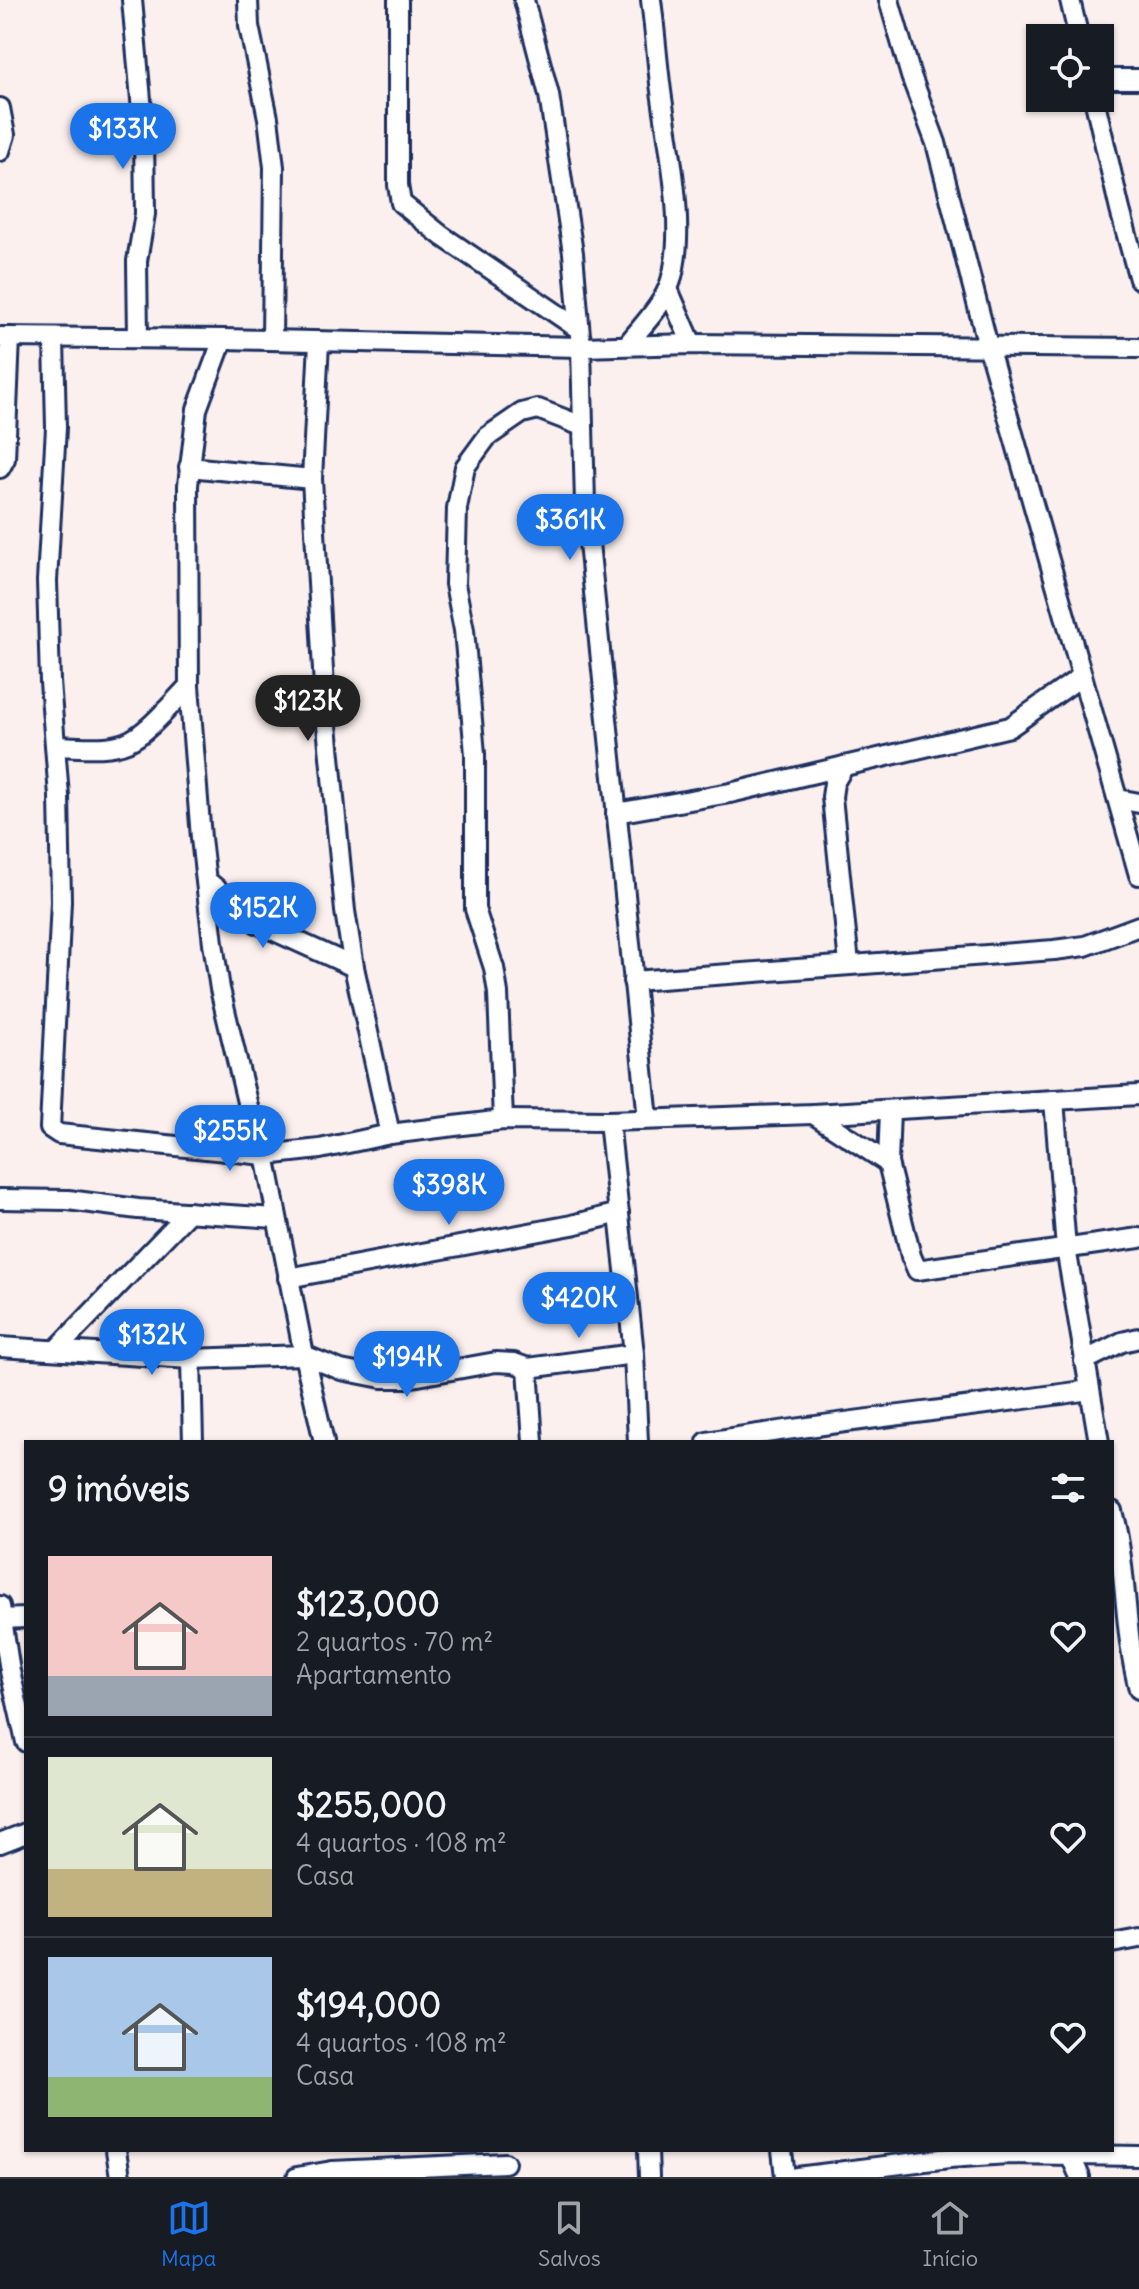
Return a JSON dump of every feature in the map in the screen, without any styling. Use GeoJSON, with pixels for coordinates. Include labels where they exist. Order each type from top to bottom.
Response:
{"type":"FeatureCollection","features":[{"type":"Feature","properties":{"kind":"street"},"geometry":{"type":"LineString","coordinates":[[132,0],[144,133],[145,214],[136,276],[138,338]]}},
{"type":"Feature","properties":{"kind":"street"},"geometry":{"type":"LineString","coordinates":[[248,0],[249,26],[268,118],[274,167],[272,340]]}},
{"type":"Feature","properties":{"kind":"street"},"geometry":{"type":"LineString","coordinates":[[398,0],[398,185],[401,203],[580,338]]}},
{"type":"Feature","properties":{"kind":"street"},"geometry":{"type":"LineString","coordinates":[[524,0],[549,95],[573,253],[580,338],[585,504],[648,1119]]}},
{"type":"Feature","properties":{"kind":"street"},"geometry":{"type":"LineString","coordinates":[[627,345],[668,289],[674,266],[673,173],[651,0]]}},
{"type":"Feature","properties":{"kind":"street"},"geometry":{"type":"LineString","coordinates":[[889,0],[911,76],[936,143],[988,346],[1139,875]]}},
{"type":"Feature","properties":{"kind":"street"},"geometry":{"type":"LineString","coordinates":[[1070,0],[1076,24]]}},
{"type":"Feature","properties":{"kind":"street"},"geometry":{"type":"LineString","coordinates":[[1114,79],[1139,79]]}},
{"type":"Feature","properties":{"kind":"street"},"geometry":{"type":"LineString","coordinates":[[0,108],[5,135],[0,151]]}},
{"type":"Feature","properties":{"kind":"street"},"geometry":{"type":"LineString","coordinates":[[1097,112],[1139,279]]}},
{"type":"Feature","properties":{"kind":"street"},"geometry":{"type":"LineString","coordinates":[[668,289],[692,344]]}},
{"type":"Feature","properties":{"kind":"street"},"geometry":{"type":"LineString","coordinates":[[0,468],[5,459],[5,337],[319,342],[580,338],[627,345],[1139,348]]}},
{"type":"Feature","properties":{"kind":"street"},"geometry":{"type":"LineString","coordinates":[[54,338],[56,428],[47,581],[61,901],[50,1128],[59,1134],[265,1155],[320,1149],[390,1134],[503,1120],[609,1121],[813,1114],[1139,1095]]}},
{"type":"Feature","properties":{"kind":"street"},"geometry":{"type":"LineString","coordinates":[[223,339],[197,409],[187,507],[189,686],[206,880],[220,989],[251,1119],[265,1155],[324,1440]]}},
{"type":"Feature","properties":{"kind":"street"},"geometry":{"type":"LineString","coordinates":[[319,342],[312,479],[325,705],[345,911],[390,1134]]}},
{"type":"Feature","properties":{"kind":"street"},"geometry":{"type":"LineString","coordinates":[[503,1120],[498,993],[494,968],[475,909],[475,754],[464,630],[455,584],[457,508],[465,467],[487,437],[522,413],[538,409],[582,426]]}},
{"type":"Feature","properties":{"kind":"street"},"geometry":{"type":"LineString","coordinates":[[189,467],[312,479]]}},
{"type":"Feature","properties":{"kind":"street"},"geometry":{"type":"LineString","coordinates":[[616,813],[730,793],[1010,727],[1082,676]]}},
{"type":"Feature","properties":{"kind":"street"},"geometry":{"type":"LineString","coordinates":[[56,746],[101,746],[127,742],[189,686]]}},
{"type":"Feature","properties":{"kind":"street"},"geometry":{"type":"LineString","coordinates":[[844,766],[834,783],[832,797],[849,964]]}},
{"type":"Feature","properties":{"kind":"street"},"geometry":{"type":"LineString","coordinates":[[1118,799],[1139,803]]}},
{"type":"Feature","properties":{"kind":"street"},"geometry":{"type":"LineString","coordinates":[[206,880],[257,923],[354,967]]}},
{"type":"Feature","properties":{"kind":"street"},"geometry":{"type":"LineString","coordinates":[[633,981],[1054,950],[1085,946],[1139,926]]}},
{"type":"Feature","properties":{"kind":"street"},"geometry":{"type":"LineString","coordinates":[[1054,1100],[1066,1248],[1099,1440]]}},
{"type":"Feature","properties":{"kind":"street"},"geometry":{"type":"LineString","coordinates":[[890,1110],[888,1163],[917,1270],[1139,1238]]}},
{"type":"Feature","properties":{"kind":"street"},"geometry":{"type":"LineString","coordinates":[[813,1114],[888,1163]]}},
{"type":"Feature","properties":{"kind":"street"},"geometry":{"type":"LineString","coordinates":[[609,1121],[634,1354],[638,1440]]}},
{"type":"Feature","properties":{"kind":"street"},"geometry":{"type":"LineString","coordinates":[[0,1199],[68,1200],[276,1218]]}},
{"type":"Feature","properties":{"kind":"street"},"geometry":{"type":"LineString","coordinates":[[57,1349],[189,1212]]}},
{"type":"Feature","properties":{"kind":"street"},"geometry":{"type":"LineString","coordinates":[[288,1278],[572,1225],[619,1213]]}},
{"type":"Feature","properties":{"kind":"street"},"geometry":{"type":"LineString","coordinates":[[1084,1361],[1122,1342],[1139,1338]]}},
{"type":"Feature","properties":{"kind":"street"},"geometry":{"type":"LineString","coordinates":[[0,1347],[191,1359],[304,1355],[341,1370],[382,1378],[407,1378],[496,1362],[528,1368],[634,1354]]}},
{"type":"Feature","properties":{"kind":"street"},"geometry":{"type":"LineString","coordinates":[[191,1359],[193,1440]]}},
{"type":"Feature","properties":{"kind":"street"},"geometry":{"type":"LineString","coordinates":[[528,1368],[533,1440]]}},
{"type":"Feature","properties":{"kind":"street"},"geometry":{"type":"LineString","coordinates":[[719,1440],[819,1424],[918,1414],[1089,1390]]}},
{"type":"Feature","properties":{"kind":"street"},"geometry":{"type":"LineString","coordinates":[[1114,1520],[1122,1558],[1118,1603],[1139,1689]]}},
{"type":"Feature","properties":{"kind":"street"},"geometry":{"type":"LineString","coordinates":[[24,1618],[1,1615],[24,1735]]}},
{"type":"Feature","properties":{"kind":"street"},"geometry":{"type":"LineString","coordinates":[[0,1843],[24,1834]]}},
{"type":"Feature","properties":{"kind":"street"},"geometry":{"type":"LineString","coordinates":[[1114,1943],[1139,1938]]}},
{"type":"Feature","properties":{"kind":"street"},"geometry":{"type":"LineString","coordinates":[[116,2152],[120,2177]]}},
{"type":"Feature","properties":{"kind":"street"},"geometry":{"type":"LineString","coordinates":[[648,2152],[649,2177]]}},
{"type":"Feature","properties":{"kind":"street"},"geometry":{"type":"LineString","coordinates":[[782,2152],[785,2177]]}},
{"type":"Feature","properties":{"kind":"street"},"geometry":{"type":"LineString","coordinates":[[1069,2153],[1080,2177]]}},
{"type":"Feature","properties":{"kind":"street"},"geometry":{"type":"LineString","coordinates":[[797,2177],[856,2174],[916,2163],[1008,2154],[1139,2156]]}},
{"type":"Feature","properties":{"kind":"street"},"geometry":{"type":"LineString","coordinates":[[297,2177],[332,2171],[505,2163]]}}]}
